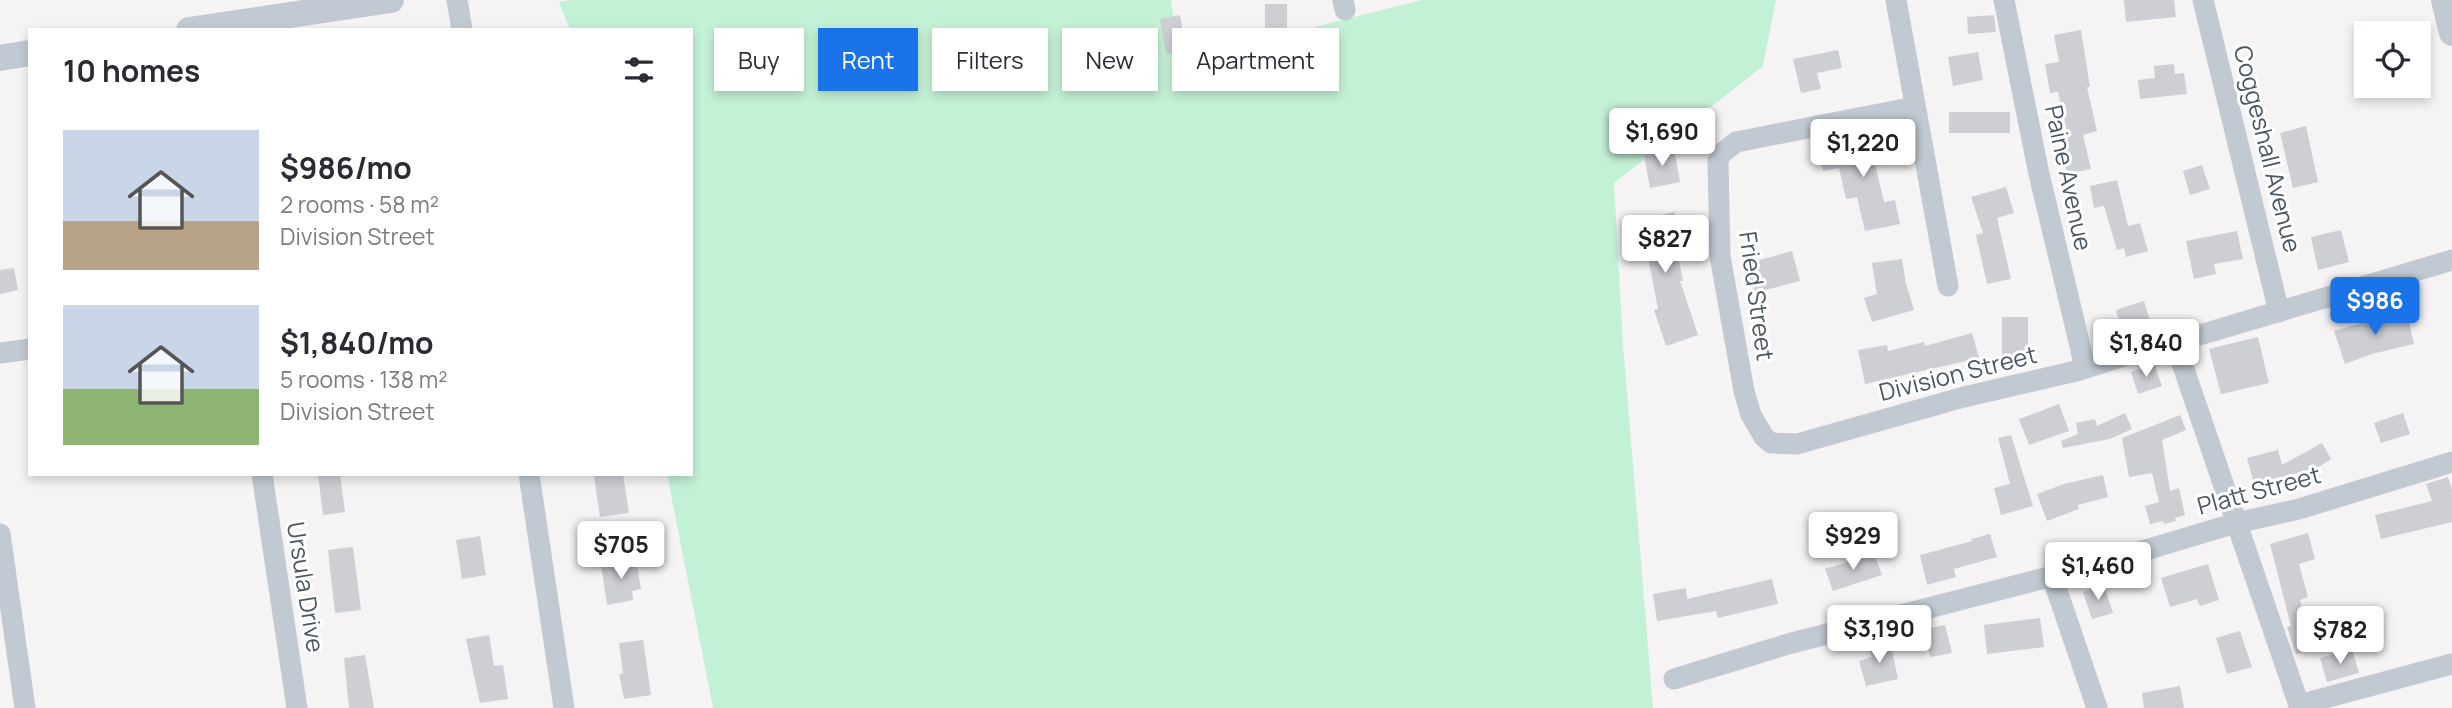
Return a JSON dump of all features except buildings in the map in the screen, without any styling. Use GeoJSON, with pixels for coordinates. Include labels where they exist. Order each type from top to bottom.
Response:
{"type":"FeatureCollection","features":[{"type":"Feature","properties":{"kind":"street"},"geometry":{"type":"LineString","coordinates":[[202,28],[391,0]]}},
{"type":"Feature","properties":{"kind":"street"},"geometry":{"type":"LineString","coordinates":[[457,0],[462,28]]}},
{"type":"Feature","properties":{"kind":"street"},"geometry":{"type":"LineString","coordinates":[[1896,0],[1948,286]]}},
{"type":"Feature","properties":{"kind":"street","name":"Paine Avenue"},"geometry":{"type":"LineString","coordinates":[[2004,0],[2039,174],[2085,367]]}},
{"type":"Feature","properties":{"kind":"street","name":"Coggeshall Avenue"},"geometry":{"type":"LineString","coordinates":[[2203,0],[2279,312]]}},
{"type":"Feature","properties":{"kind":"street"},"geometry":{"type":"LineString","coordinates":[[2444,0],[2452,33]]}},
{"type":"Feature","properties":{"kind":"street"},"geometry":{"type":"LineString","coordinates":[[0,58],[28,53]]}},
{"type":"Feature","properties":{"kind":"street","name":"Fried Street"},"geometry":{"type":"LineString","coordinates":[[1762,433],[1751,415],[1744,391],[1720,256],[1718,160],[1722,153],[1736,142],[1915,107]]}},
{"type":"Feature","properties":{"kind":"street","name":"Division Street"},"geometry":{"type":"LineString","coordinates":[[1762,433],[1771,443],[1797,444],[1964,397],[2085,367],[2452,260]]}},
{"type":"Feature","properties":{"kind":"street"},"geometry":{"type":"LineString","coordinates":[[2174,340],[2300,706],[2452,664]]}},
{"type":"Feature","properties":{"kind":"street"},"geometry":{"type":"LineString","coordinates":[[0,353],[28,348]]}},
{"type":"Feature","properties":{"kind":"street","name":"Platt Street"},"geometry":{"type":"LineString","coordinates":[[1674,679],[1788,644],[2052,576],[2236,523],[2299,509],[2452,462]]}},
{"type":"Feature","properties":{"kind":"street","name":"Ursula Drive"},"geometry":{"type":"LineString","coordinates":[[262,476],[297,708]]}},
{"type":"Feature","properties":{"kind":"street"},"geometry":{"type":"LineString","coordinates":[[529,476],[564,708]]}},
{"type":"Feature","properties":{"kind":"street"},"geometry":{"type":"LineString","coordinates":[[0,534],[25,708]]}},
{"type":"Feature","properties":{"kind":"street"},"geometry":{"type":"LineString","coordinates":[[2052,576],[2097,708]]}},
{"type":"Feature","properties":{"kind":"green space"},"geometry":{"type":"Polygon","coordinates":[[[1171,0],[1175,28],[1172,28],[1172,91],[1339,91],[1339,28],[1311,28],[1422,0],[1776,0],[1763,66],[1614,183],[1623,345],[1653,708],[713,708],[667,476],[693,476],[693,28],[569,28],[559,2],[1171,0]]]}}]}
